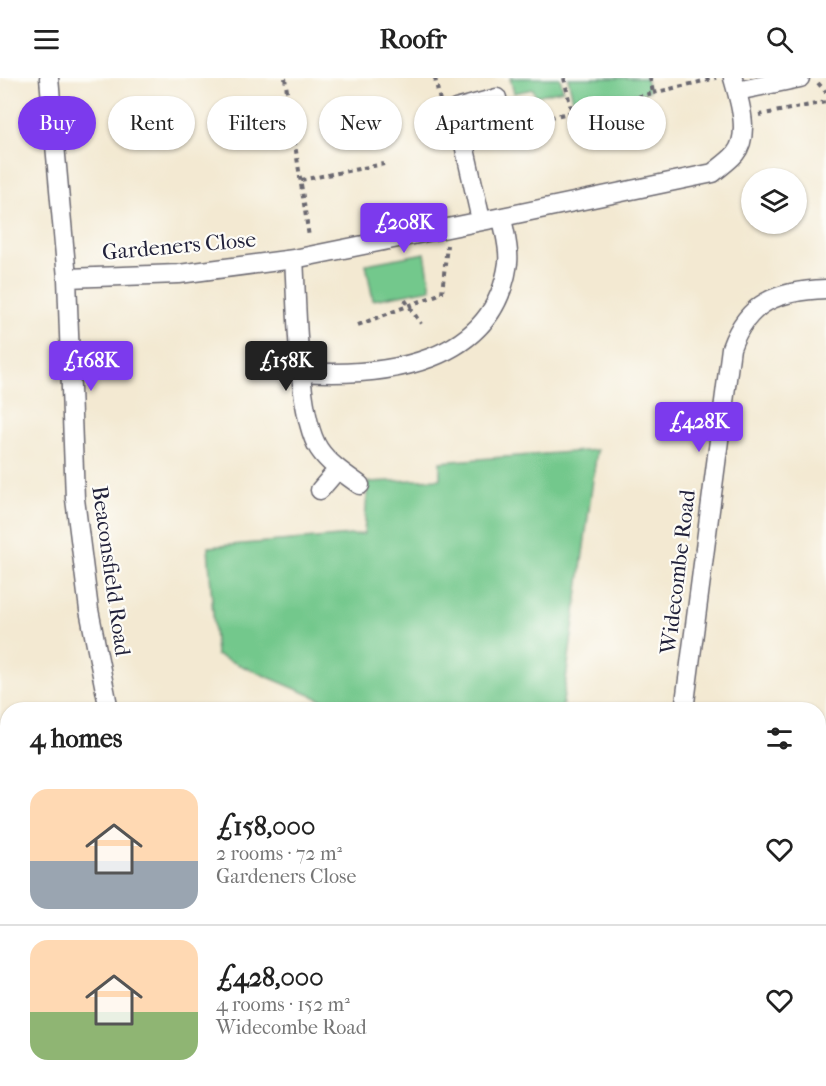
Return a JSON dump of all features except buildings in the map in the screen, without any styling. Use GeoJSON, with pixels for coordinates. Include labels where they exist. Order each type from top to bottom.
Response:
{"type":"FeatureCollection","features":[{"type":"Feature","properties":{"kind":"street","name":"Beaconsfield Road"},"geometry":{"type":"LineString","coordinates":[[49,78],[67,278],[79,539],[89,610],[107,702]]}},
{"type":"Feature","properties":{"kind":"street"},"geometry":{"type":"LineString","coordinates":[[735,85],[800,78]]}},
{"type":"Feature","properties":{"kind":"street","name":"Gardeners Close"},"geometry":{"type":"LineString","coordinates":[[67,278],[179,274],[303,257],[713,173],[735,154],[740,146],[742,118],[735,85]]}},
{"type":"Feature","properties":{"kind":"street"},"geometry":{"type":"LineString","coordinates":[[465,150],[481,220]]}},
{"type":"Feature","properties":{"kind":"street"},"geometry":{"type":"LineString","coordinates":[[302,372],[362,371],[413,364],[456,348],[487,319],[499,293],[508,262],[502,218]]}},
{"type":"Feature","properties":{"kind":"street"},"geometry":{"type":"LineString","coordinates":[[303,257],[302,372],[309,429],[320,451],[338,469],[360,485]]}},
{"type":"Feature","properties":{"kind":"street","name":"Widecombe Road"},"geometry":{"type":"LineString","coordinates":[[685,702],[731,348],[746,318],[762,303],[784,294],[826,289]]}},
{"type":"Feature","properties":{"kind":"street"},"geometry":{"type":"LineString","coordinates":[[320,490],[338,469]]}},
{"type":"Feature","properties":{"kind":"path"},"geometry":{"type":"LineString","coordinates":[[285,78],[301,180],[303,257]]}},
{"type":"Feature","properties":{"kind":"path"},"geometry":{"type":"LineString","coordinates":[[564,78],[568,96]]}},
{"type":"Feature","properties":{"kind":"path"},"geometry":{"type":"LineString","coordinates":[[650,78],[653,93]]}},
{"type":"Feature","properties":{"kind":"path"},"geometry":{"type":"LineString","coordinates":[[641,96],[716,78]]}},
{"type":"Feature","properties":{"kind":"path"},"geometry":{"type":"LineString","coordinates":[[813,78],[826,92]]}},
{"type":"Feature","properties":{"kind":"path"},"geometry":{"type":"LineString","coordinates":[[742,118],[826,102]]}},
{"type":"Feature","properties":{"kind":"path"},"geometry":{"type":"LineString","coordinates":[[301,180],[384,164]]}},
{"type":"Feature","properties":{"kind":"path"},"geometry":{"type":"LineString","coordinates":[[358,325],[442,293],[450,227]]}},
{"type":"Feature","properties":{"kind":"path"},"geometry":{"type":"LineString","coordinates":[[405,300],[421,324]]}},
{"type":"Feature","properties":{"kind":"green space"},"geometry":{"type":"Polygon","coordinates":[[[510,78],[560,78],[563,90],[536,96],[533,89],[514,93],[510,78]]]}},
{"type":"Feature","properties":{"kind":"green space"},"geometry":{"type":"Polygon","coordinates":[[[568,78],[646,78],[649,91],[628,96],[572,96],[568,78]]]}},
{"type":"Feature","properties":{"kind":"green space"},"geometry":{"type":"Polygon","coordinates":[[[425,253],[431,289],[373,300],[366,264],[425,253]]]}},
{"type":"Feature","properties":{"kind":"green space"},"geometry":{"type":"Polygon","coordinates":[[[597,450],[563,702],[327,702],[216,655],[208,547],[364,534],[368,482],[440,479],[440,462],[597,450]]]}}]}
